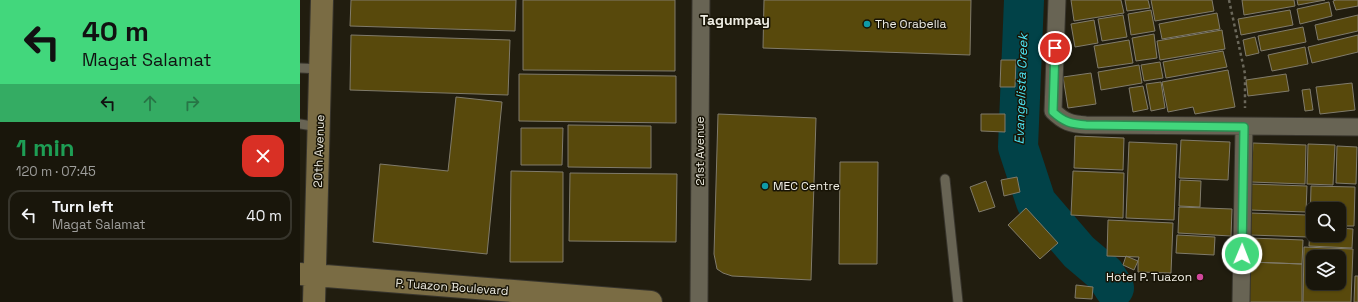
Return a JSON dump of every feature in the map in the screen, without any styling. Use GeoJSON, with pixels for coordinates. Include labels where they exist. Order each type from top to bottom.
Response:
{"type":"FeatureCollection","features":[{"type":"Feature","properties":{"kind":"main road","name":"20th Avenue"},"geometry":{"type":"LineString","coordinates":[[314,302],[308,275],[310,68],[322,0]]}},
{"type":"Feature","properties":{"kind":"main road","name":"P. Tuazon Boulevard"},"geometry":{"type":"LineString","coordinates":[[308,275],[651,302]]}},
{"type":"Feature","properties":{"kind":"street","name":"21st Avenue"},"geometry":{"type":"LineString","coordinates":[[699,302],[700,0]]}},
{"type":"Feature","properties":{"kind":"street"},"geometry":{"type":"LineString","coordinates":[[1057,0],[1053,112],[1072,124],[1358,128]]}},
{"type":"Feature","properties":{"kind":"street"},"geometry":{"type":"LineString","coordinates":[[1241,302],[1244,127]]}},
{"type":"Feature","properties":{"kind":"lane"},"geometry":{"type":"LineString","coordinates":[[945,179],[958,302]]}},
{"type":"Feature","properties":{"kind":"path"},"geometry":{"type":"LineString","coordinates":[[1229,0],[1245,74],[1244,127]]}},
{"type":"Feature","properties":{"kind":"building"},"geometry":{"type":"Polygon","coordinates":[[[351,0],[516,0],[515,31],[350,26],[351,0]]]}},
{"type":"Feature","properties":{"kind":"building"},"geometry":{"type":"Polygon","coordinates":[[[523,0],[675,0],[675,71],[523,70],[523,0]]]}},
{"type":"Feature","properties":{"kind":"building","name":"The Orabella"},"geometry":{"type":"Polygon","coordinates":[[[764,0],[971,0],[970,55],[763,48],[764,0]]]}},
{"type":"Feature","properties":{"kind":"building"},"geometry":{"type":"Polygon","coordinates":[[[1071,0],[1121,0],[1124,13],[1074,21],[1071,0]]]}},
{"type":"Feature","properties":{"kind":"building"},"geometry":{"type":"Polygon","coordinates":[[[1125,0],[1148,0],[1150,8],[1127,11],[1125,0]]]}},
{"type":"Feature","properties":{"kind":"building"},"geometry":{"type":"Polygon","coordinates":[[[1151,0],[1212,0],[1214,11],[1155,21],[1151,0]]]}},
{"type":"Feature","properties":{"kind":"building"},"geometry":{"type":"Polygon","coordinates":[[[1242,0],[1294,0],[1295,6],[1244,15],[1242,0]]]}},
{"type":"Feature","properties":{"kind":"building"},"geometry":{"type":"Polygon","coordinates":[[[1297,0],[1325,0],[1298,5],[1297,0]]]}},
{"type":"Feature","properties":{"kind":"building"},"geometry":{"type":"Polygon","coordinates":[[[1358,0],[1358,6],[1336,10],[1333,1],[1358,0]]]}},
{"type":"Feature","properties":{"kind":"building"},"geometry":{"type":"Polygon","coordinates":[[[1329,2],[1332,16],[1300,24],[1297,9],[1329,2]]]}},
{"type":"Feature","properties":{"kind":"building"},"geometry":{"type":"Polygon","coordinates":[[[1151,10],[1155,31],[1131,35],[1128,14],[1151,10]]]}},
{"type":"Feature","properties":{"kind":"building"},"geometry":{"type":"Polygon","coordinates":[[[1290,10],[1293,25],[1241,35],[1238,19],[1290,10]]]}},
{"type":"Feature","properties":{"kind":"building"},"geometry":{"type":"Polygon","coordinates":[[[1217,13],[1220,29],[1162,39],[1159,24],[1217,13]]]}},
{"type":"Feature","properties":{"kind":"building"},"geometry":{"type":"Polygon","coordinates":[[[1123,15],[1127,37],[1102,41],[1098,19],[1123,15]]]}},
{"type":"Feature","properties":{"kind":"building"},"geometry":{"type":"Polygon","coordinates":[[[1358,15],[1358,31],[1318,40],[1315,25],[1358,15]]]}},
{"type":"Feature","properties":{"kind":"building"},"geometry":{"type":"Polygon","coordinates":[[[1094,20],[1098,43],[1075,47],[1071,24],[1094,20]]]}},
{"type":"Feature","properties":{"kind":"building"},"geometry":{"type":"Polygon","coordinates":[[[1303,27],[1306,42],[1261,51],[1258,36],[1303,27]]]}},
{"type":"Feature","properties":{"kind":"building"},"geometry":{"type":"Polygon","coordinates":[[[1222,30],[1225,49],[1160,60],[1157,41],[1222,30]]]}},
{"type":"Feature","properties":{"kind":"building"},"geometry":{"type":"Polygon","coordinates":[[[1154,34],[1157,58],[1136,61],[1132,38],[1154,34]]]}},
{"type":"Feature","properties":{"kind":"building"},"geometry":{"type":"Polygon","coordinates":[[[351,35],[510,40],[508,95],[350,90],[351,35]]]}},
{"type":"Feature","properties":{"kind":"building"},"geometry":{"type":"Polygon","coordinates":[[[1358,35],[1358,52],[1312,63],[1308,47],[1358,35]]]}},
{"type":"Feature","properties":{"kind":"building"},"geometry":{"type":"Polygon","coordinates":[[[1255,37],[1259,53],[1246,56],[1243,40],[1255,37]]]}},
{"type":"Feature","properties":{"kind":"building"},"geometry":{"type":"Polygon","coordinates":[[[1129,40],[1133,63],[1098,68],[1094,46],[1129,40]]]}},
{"type":"Feature","properties":{"kind":"building"},"geometry":{"type":"Polygon","coordinates":[[[1305,47],[1308,64],[1272,71],[1268,55],[1305,47]]]}},
{"type":"Feature","properties":{"kind":"building"},"geometry":{"type":"Polygon","coordinates":[[[1223,51],[1227,67],[1166,78],[1163,62],[1223,51]]]}},
{"type":"Feature","properties":{"kind":"building"},"geometry":{"type":"Polygon","coordinates":[[[1001,60],[1016,60],[1015,87],[1000,87],[1001,60]]]}},
{"type":"Feature","properties":{"kind":"building"},"geometry":{"type":"Polygon","coordinates":[[[1160,62],[1163,78],[1144,81],[1141,65],[1160,62]]]}},
{"type":"Feature","properties":{"kind":"building"},"geometry":{"type":"Polygon","coordinates":[[[1139,65],[1142,83],[1101,90],[1098,72],[1139,65]]]}},
{"type":"Feature","properties":{"kind":"building"},"geometry":{"type":"Polygon","coordinates":[[[1228,70],[1235,107],[1195,114],[1193,107],[1168,112],[1162,82],[1228,70]]]}},
{"type":"Feature","properties":{"kind":"building"},"geometry":{"type":"Polygon","coordinates":[[[1091,73],[1096,104],[1068,108],[1063,77],[1091,73]]]}},
{"type":"Feature","properties":{"kind":"building"},"geometry":{"type":"Polygon","coordinates":[[[519,74],[676,76],[676,123],[519,121],[519,74]]]}},
{"type":"Feature","properties":{"kind":"building"},"geometry":{"type":"Polygon","coordinates":[[[1286,74],[1289,91],[1248,96],[1246,80],[1286,74]]]}},
{"type":"Feature","properties":{"kind":"building"},"geometry":{"type":"Polygon","coordinates":[[[1161,82],[1165,108],[1151,111],[1146,84],[1161,82]]]}},
{"type":"Feature","properties":{"kind":"building"},"geometry":{"type":"Polygon","coordinates":[[[1352,83],[1355,110],[1320,114],[1316,87],[1352,83]]]}},
{"type":"Feature","properties":{"kind":"building"},"geometry":{"type":"Polygon","coordinates":[[[1143,86],[1148,109],[1133,112],[1129,88],[1143,86]]]}},
{"type":"Feature","properties":{"kind":"building"},"geometry":{"type":"Polygon","coordinates":[[[1310,89],[1313,110],[1305,111],[1302,90],[1310,89]]]}},
{"type":"Feature","properties":{"kind":"building"},"geometry":{"type":"Polygon","coordinates":[[[456,97],[502,102],[487,254],[373,242],[380,164],[448,171],[456,97]]]}},
{"type":"Feature","properties":{"kind":"building","name":"MEC Centre"},"geometry":{"type":"Polygon","coordinates":[[[718,114],[816,118],[811,280],[732,276],[717,269],[714,254],[718,114]]]}},
{"type":"Feature","properties":{"kind":"building"},"geometry":{"type":"Polygon","coordinates":[[[981,114],[1005,114],[1005,132],[981,131],[981,114]]]}},
{"type":"Feature","properties":{"kind":"building"},"geometry":{"type":"Polygon","coordinates":[[[568,125],[651,126],[651,168],[568,167],[568,125]]]}},
{"type":"Feature","properties":{"kind":"building"},"geometry":{"type":"Polygon","coordinates":[[[521,128],[563,128],[562,165],[521,165],[521,128]]]}},
{"type":"Feature","properties":{"kind":"building"},"geometry":{"type":"Polygon","coordinates":[[[1075,136],[1124,138],[1123,170],[1074,168],[1075,136]]]}},
{"type":"Feature","properties":{"kind":"building"},"geometry":{"type":"Polygon","coordinates":[[[1181,140],[1230,142],[1228,180],[1179,178],[1181,140]]]}},
{"type":"Feature","properties":{"kind":"building"},"geometry":{"type":"Polygon","coordinates":[[[1129,142],[1177,144],[1174,220],[1126,218],[1129,142]]]}},
{"type":"Feature","properties":{"kind":"building"},"geometry":{"type":"Polygon","coordinates":[[[1253,143],[1306,145],[1305,184],[1251,182],[1253,143]]]}},
{"type":"Feature","properties":{"kind":"building"},"geometry":{"type":"Polygon","coordinates":[[[1308,144],[1335,145],[1333,185],[1307,184],[1308,144]]]}},
{"type":"Feature","properties":{"kind":"building"},"geometry":{"type":"Polygon","coordinates":[[[1337,146],[1357,147],[1356,184],[1336,183],[1337,146]]]}},
{"type":"Feature","properties":{"kind":"building"},"geometry":{"type":"Polygon","coordinates":[[[840,162],[878,162],[877,264],[839,264],[840,162]]]}},
{"type":"Feature","properties":{"kind":"building"},"geometry":{"type":"Polygon","coordinates":[[[511,171],[563,172],[563,262],[510,262],[511,171]]]}},
{"type":"Feature","properties":{"kind":"building"},"geometry":{"type":"Polygon","coordinates":[[[1073,171],[1124,173],[1123,218],[1071,215],[1073,171]]]}},
{"type":"Feature","properties":{"kind":"building"},"geometry":{"type":"Polygon","coordinates":[[[570,173],[677,174],[676,242],[569,241],[570,173]]]}},
{"type":"Feature","properties":{"kind":"building"},"geometry":{"type":"Polygon","coordinates":[[[1017,177],[1020,192],[1004,196],[1001,180],[1017,177]]]}},
{"type":"Feature","properties":{"kind":"building"},"geometry":{"type":"Polygon","coordinates":[[[1180,180],[1201,181],[1200,207],[1179,206],[1180,180]]]}},
{"type":"Feature","properties":{"kind":"building"},"geometry":{"type":"Polygon","coordinates":[[[986,181],[995,207],[979,212],[970,187],[986,181]]]}},
{"type":"Feature","properties":{"kind":"building"},"geometry":{"type":"Polygon","coordinates":[[[1249,184],[1307,186],[1306,212],[1249,210],[1249,184]]]}},
{"type":"Feature","properties":{"kind":"building"},"geometry":{"type":"Polygon","coordinates":[[[1311,186],[1355,187],[1354,226],[1346,226],[1346,202],[1311,202],[1311,186]]]}},
{"type":"Feature","properties":{"kind":"building"},"geometry":{"type":"Polygon","coordinates":[[[1179,207],[1232,209],[1231,236],[1178,233],[1179,207]]]}},
{"type":"Feature","properties":{"kind":"building"},"geometry":{"type":"Polygon","coordinates":[[[1026,208],[1058,243],[1040,259],[1008,225],[1026,208]]]}},
{"type":"Feature","properties":{"kind":"building"},"geometry":{"type":"Polygon","coordinates":[[[1250,213],[1306,215],[1306,237],[1250,235],[1250,213]]]}},
{"type":"Feature","properties":{"kind":"building"},"geometry":{"type":"Polygon","coordinates":[[[1108,220],[1173,223],[1171,273],[1138,272],[1139,257],[1107,256],[1108,220]]]}},
{"type":"Feature","properties":{"kind":"building"},"geometry":{"type":"Polygon","coordinates":[[[1346,228],[1353,229],[1352,248],[1309,246],[1309,242],[1346,242],[1346,228]]]}},
{"type":"Feature","properties":{"kind":"building"},"geometry":{"type":"Polygon","coordinates":[[[1177,235],[1215,237],[1214,255],[1176,253],[1177,235]]]}},
{"type":"Feature","properties":{"kind":"building"},"geometry":{"type":"Polygon","coordinates":[[[1250,238],[1303,240],[1302,264],[1250,262],[1250,238]]]}},
{"type":"Feature","properties":{"kind":"building"},"geometry":{"type":"Polygon","coordinates":[[[1304,247],[1353,249],[1351,302],[1303,302],[1304,247]]]}},
{"type":"Feature","properties":{"kind":"building"},"geometry":{"type":"Polygon","coordinates":[[[1126,256],[1138,261],[1134,270],[1123,265],[1126,256]]]}},
{"type":"Feature","properties":{"kind":"building"},"geometry":{"type":"Polygon","coordinates":[[[1250,262],[1302,264],[1302,302],[1246,302],[1250,262]]]}},
{"type":"Feature","properties":{"kind":"building"},"geometry":{"type":"Polygon","coordinates":[[[1355,276],[1358,276],[1358,302],[1354,302],[1355,276]]]}},
{"type":"Feature","properties":{"kind":"building"},"geometry":{"type":"Polygon","coordinates":[[[1076,285],[1093,287],[1092,299],[1075,298],[1076,285]]]}},
{"type":"Feature","properties":{"kind":"waterway","name":"Evangelista Creek"},"geometry":{"type":"LineString","coordinates":[[1024,0],[1018,147],[1036,202],[1079,252],[1105,274],[1114,288]]}},
{"type":"Feature","properties":{"kind":"place","name":"The Orabella"},"geometry":{"type":"Point","coordinates":[867,24]}},
{"type":"Feature","properties":{"kind":"place","name":"MEC Centre"},"geometry":{"type":"Point","coordinates":[765,186]}},
{"type":"Feature","properties":{"kind":"place","name":"Hotel P. Tuazon"},"geometry":{"type":"Point","coordinates":[1200,277]}},
{"type":"Feature","properties":{"kind":"district","name":"Tagumpay"},"geometry":{"type":"Point","coordinates":[735,20]}},
{"type":"Feature","properties":{"kind":"route"},"geometry":{"type":"LineString","coordinates":[[1055,48],[1053,112],[1072,124],[1244,127],[1242,254]]}}]}
